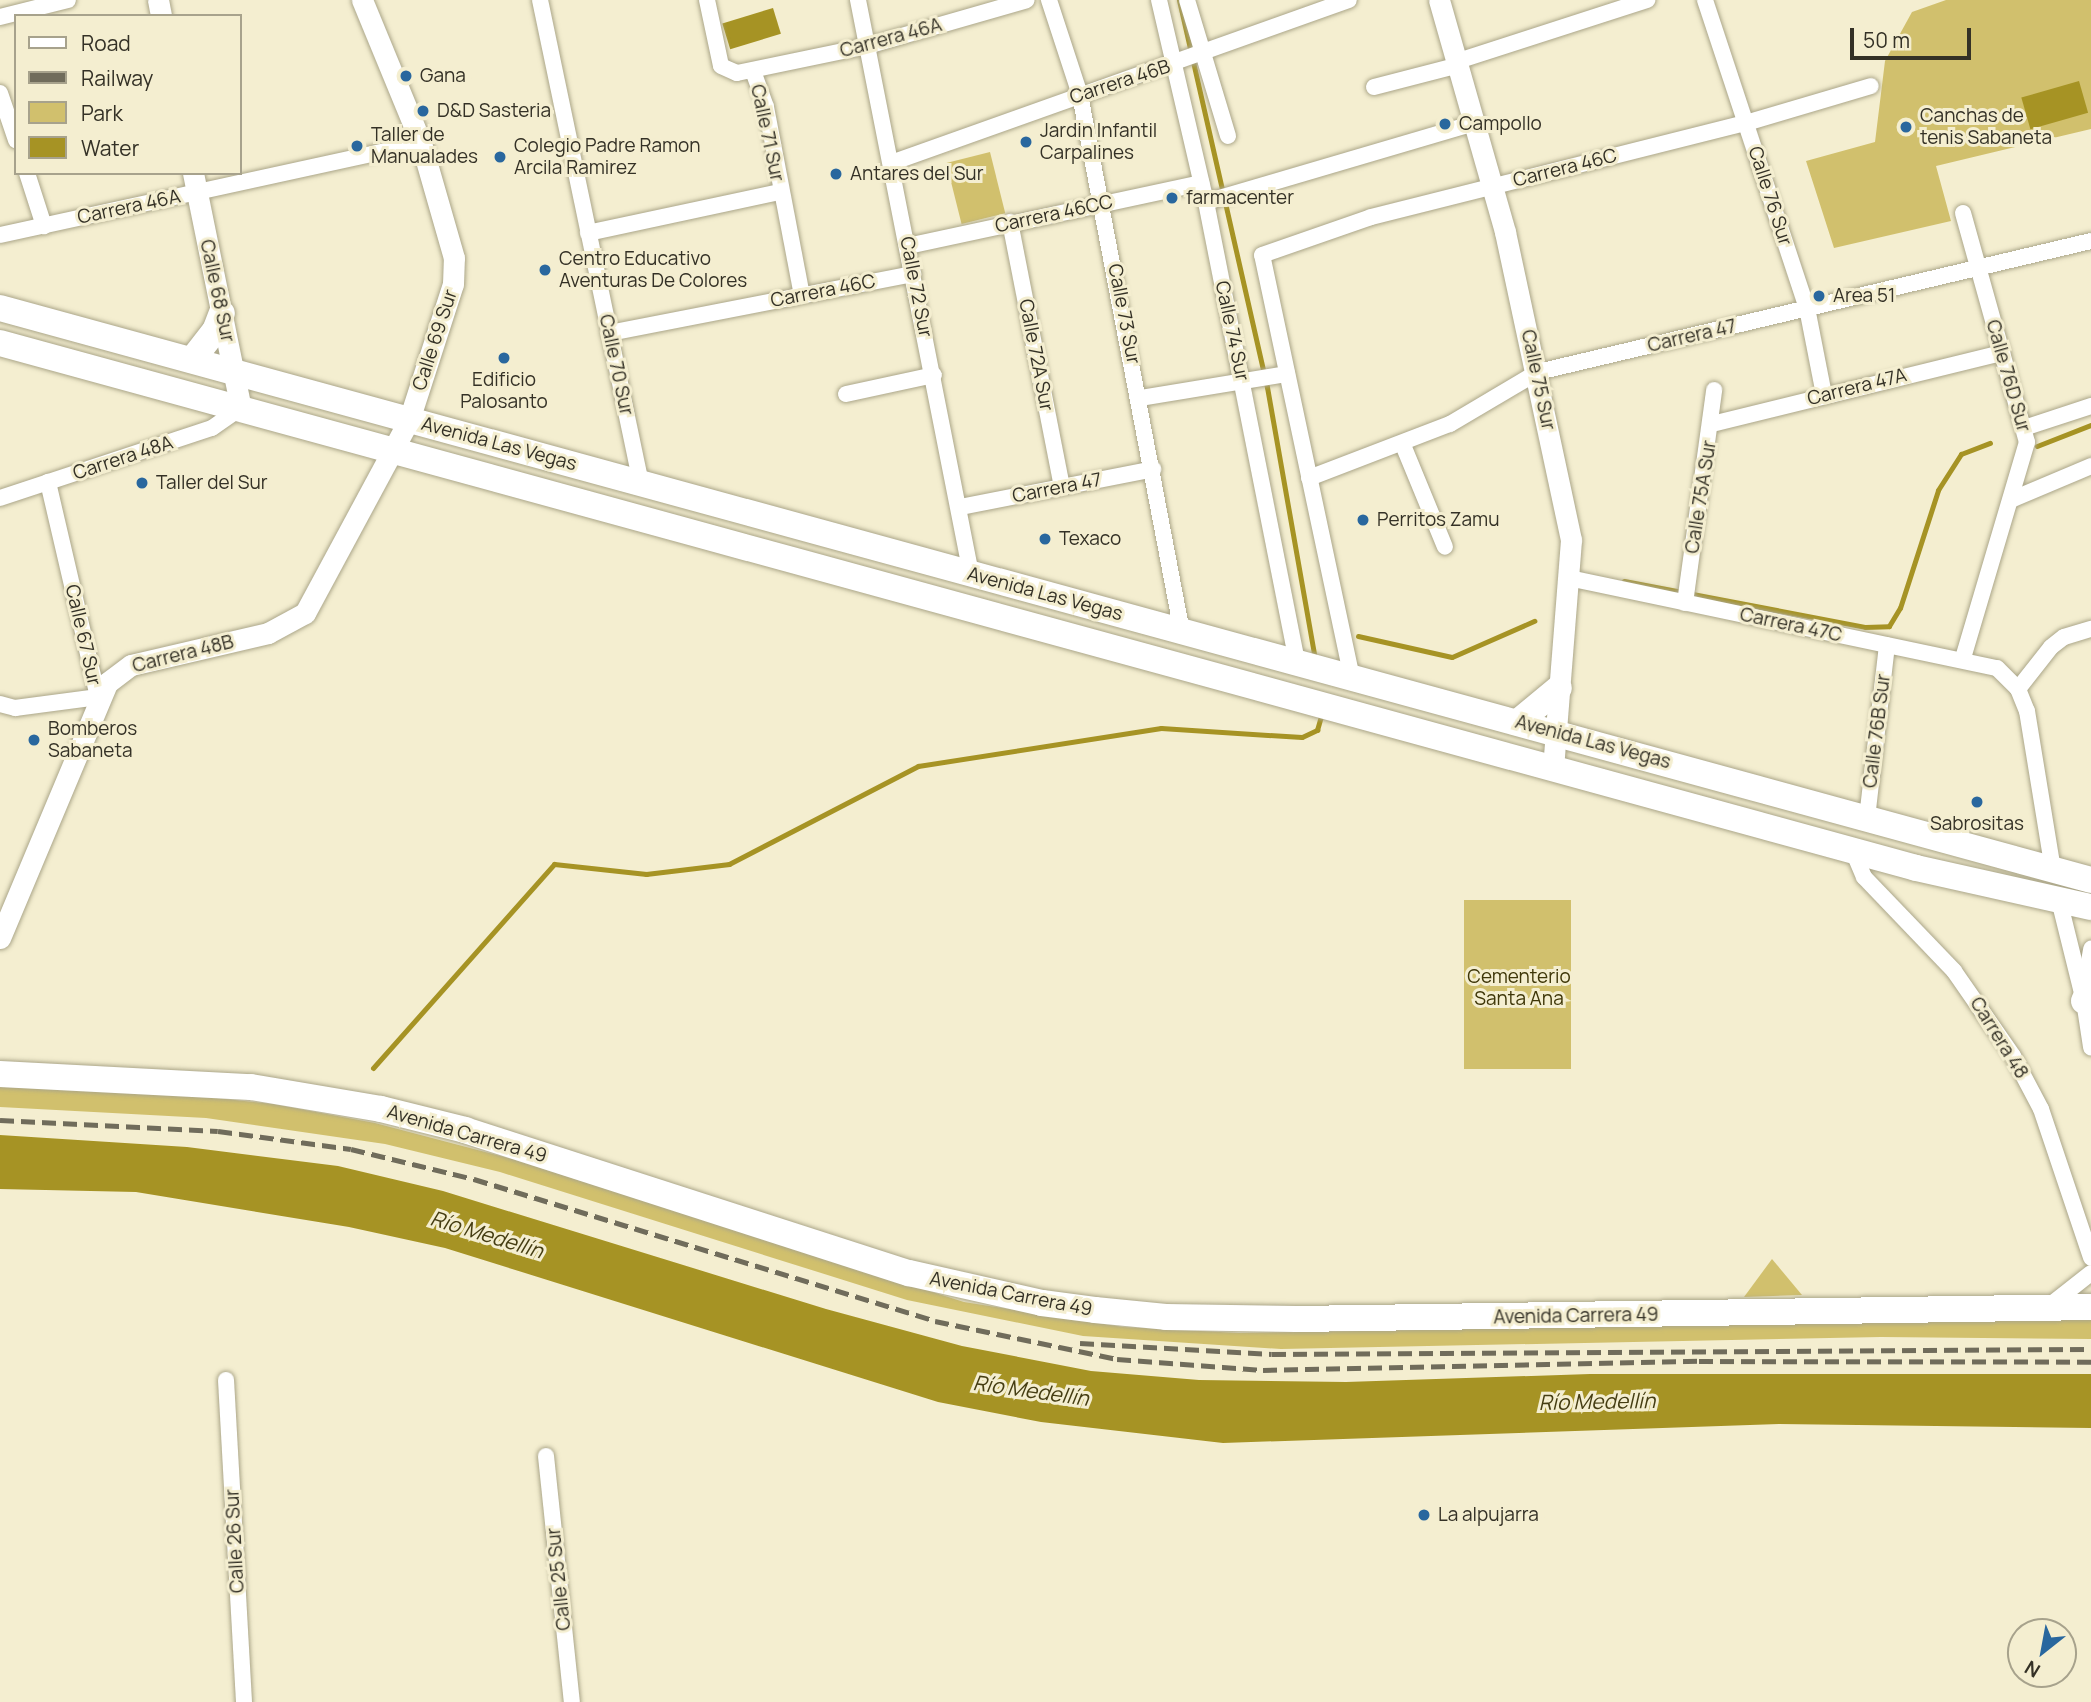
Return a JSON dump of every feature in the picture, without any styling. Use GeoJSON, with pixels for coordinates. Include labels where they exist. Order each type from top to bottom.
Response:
{"type":"FeatureCollection","features":[{"type":"Feature","properties":{"kind":"main road","name":"Avenida Las Vegas"},"geometry":{"type":"LineString","coordinates":[[0,308],[1301,665],[1556,731],[2091,880]]}},
{"type":"Feature","properties":{"kind":"main road"},"geometry":{"type":"LineString","coordinates":[[192,360],[215,331],[222,313]]}},
{"type":"Feature","properties":{"kind":"main road","name":"Avenida Las Vegas"},"geometry":{"type":"LineString","coordinates":[[0,343],[1853,851],[2091,910]]}},
{"type":"Feature","properties":{"kind":"main road"},"geometry":{"type":"LineString","coordinates":[[1518,722],[1559,688]]}},
{"type":"Feature","properties":{"kind":"main road","name":"Avenida Carrera 49"},"geometry":{"type":"LineString","coordinates":[[0,1073],[251,1087],[382,1109],[465,1130],[909,1273],[1042,1303],[1095,1310],[1166,1317],[1296,1319],[2091,1307]]}},
{"type":"Feature","properties":{"kind":"street"},"geometry":{"type":"LineString","coordinates":[[0,17],[68,0]]}},
{"type":"Feature","properties":{"kind":"street","name":"Calle 69 Sur"},"geometry":{"type":"LineString","coordinates":[[294,622],[318,595],[409,420],[455,272],[421,143],[362,0]]}},
{"type":"Feature","properties":{"kind":"street","name":"Calle 70 Sur"},"geometry":{"type":"LineString","coordinates":[[540,0],[641,483]]}},
{"type":"Feature","properties":{"kind":"street","name":"Calle 71 Sur"},"geometry":{"type":"LineString","coordinates":[[707,0],[721,66],[732,73],[753,71],[766,107],[779,192],[802,295]]}},
{"type":"Feature","properties":{"kind":"street","name":"Calle 72 Sur"},"geometry":{"type":"LineString","coordinates":[[858,0],[960,507],[971,574]]}},
{"type":"Feature","properties":{"kind":"street","name":"Carrera 46A"},"geometry":{"type":"LineString","coordinates":[[753,71],[867,46],[1027,0]]}},
{"type":"Feature","properties":{"kind":"street","name":"Calle 73 Sur"},"geometry":{"type":"LineString","coordinates":[[1049,0],[1080,95],[1103,203],[1182,632]]}},
{"type":"Feature","properties":{"kind":"street","name":"Calle 74 Sur"},"geometry":{"type":"LineString","coordinates":[[1159,0],[1178,62],[1201,183],[1211,200],[1249,380],[1301,665]]}},
{"type":"Feature","properties":{"kind":"street"},"geometry":{"type":"LineString","coordinates":[[1187,0],[1200,54],[1228,136]]}},
{"type":"Feature","properties":{"kind":"street","name":"Carrera 46B"},"geometry":{"type":"LineString","coordinates":[[891,163],[1349,0]]}},
{"type":"Feature","properties":{"kind":"street","name":"Calle 75 Sur"},"geometry":{"type":"LineString","coordinates":[[1439,0],[1477,122],[1493,187],[1538,372],[1571,540],[1553,768]]}},
{"type":"Feature","properties":{"kind":"street"},"geometry":{"type":"LineString","coordinates":[[1374,87],[1458,63],[1647,0]]}},
{"type":"Feature","properties":{"kind":"street","name":"Calle 76 Sur"},"geometry":{"type":"LineString","coordinates":[[1705,0],[1807,308],[1824,395]]}},
{"type":"Feature","properties":{"kind":"street","name":"Carrera 46C"},"geometry":{"type":"LineString","coordinates":[[1283,374],[1262,256],[1371,217],[1746,123],[1871,86]]}},
{"type":"Feature","properties":{"kind":"street"},"geometry":{"type":"LineString","coordinates":[[0,93],[14,135]]}},
{"type":"Feature","properties":{"kind":"street"},"geometry":{"type":"LineString","coordinates":[[1211,200],[1477,122]]}},
{"type":"Feature","properties":{"kind":"street","name":"Carrera 46A"},"geometry":{"type":"LineString","coordinates":[[242,175],[421,143]]}},
{"type":"Feature","properties":{"kind":"street"},"geometry":{"type":"LineString","coordinates":[[28,175],[44,226]]}},
{"type":"Feature","properties":{"kind":"street","name":"Carrera 46A"},"geometry":{"type":"LineString","coordinates":[[0,235],[44,226],[195,183],[240,175]]}},
{"type":"Feature","properties":{"kind":"street","name":"Calle 68 Sur"},"geometry":{"type":"LineString","coordinates":[[195,183],[241,408]]}},
{"type":"Feature","properties":{"kind":"street","name":"Carrera 46CC"},"geometry":{"type":"LineString","coordinates":[[908,246],[1201,183]]}},
{"type":"Feature","properties":{"kind":"street"},"geometry":{"type":"LineString","coordinates":[[589,233],[779,192]]}},
{"type":"Feature","properties":{"kind":"street","name":"Calle 76D Sur"},"geometry":{"type":"LineString","coordinates":[[1963,213],[2024,428],[2027,448],[1963,658]]}},
{"type":"Feature","properties":{"kind":"street","name":"Calle 72A Sur"},"geometry":{"type":"LineString","coordinates":[[1010,222],[1062,487]]}},
{"type":"Feature","properties":{"kind":"street","name":"Carrera 47"},"geometry":{"type":"LineString","coordinates":[[1310,478],[1404,445],[1494,400],[1538,372],[2091,241]]}},
{"type":"Feature","properties":{"kind":"street","name":"Carrera 46C"},"geometry":{"type":"LineString","coordinates":[[609,333],[913,274]]}},
{"type":"Feature","properties":{"kind":"street","name":"Carrera 47A"},"geometry":{"type":"LineString","coordinates":[[1712,424],[2002,353]]}},
{"type":"Feature","properties":{"kind":"street"},"geometry":{"type":"LineString","coordinates":[[1140,398],[1283,374],[1310,478],[1344,676]]}},
{"type":"Feature","properties":{"kind":"street"},"geometry":{"type":"LineString","coordinates":[[846,394],[934,375]]}},
{"type":"Feature","properties":{"kind":"street","name":"Calle 75A Sur"},"geometry":{"type":"LineString","coordinates":[[1685,601],[1712,424],[1714,390]]}},
{"type":"Feature","properties":{"kind":"street"},"geometry":{"type":"LineString","coordinates":[[2024,428],[2091,406]]}},
{"type":"Feature","properties":{"kind":"street","name":"Carrera 48A"},"geometry":{"type":"LineString","coordinates":[[0,498],[212,428],[241,408]]}},
{"type":"Feature","properties":{"kind":"street"},"geometry":{"type":"LineString","coordinates":[[1404,445],[1445,547]]}},
{"type":"Feature","properties":{"kind":"street"},"geometry":{"type":"LineString","coordinates":[[2013,499],[2091,466]]}},
{"type":"Feature","properties":{"kind":"street","name":"Carrera 47"},"geometry":{"type":"LineString","coordinates":[[960,507],[1153,469]]}},
{"type":"Feature","properties":{"kind":"street","name":"Calle 67 Sur"},"geometry":{"type":"LineString","coordinates":[[0,938],[98,697],[48,482]]}},
{"type":"Feature","properties":{"kind":"street","name":"Carrera 47C"},"geometry":{"type":"LineString","coordinates":[[1569,578],[1887,645],[1963,658],[1997,668],[2014,683]]}},
{"type":"Feature","properties":{"kind":"street","name":"Carrera 48B"},"geometry":{"type":"LineString","coordinates":[[98,697],[116,674],[131,665],[268,633],[294,622]]}},
{"type":"Feature","properties":{"kind":"street"},"geometry":{"type":"LineString","coordinates":[[2053,869],[2032,734],[2014,683],[2064,637],[2091,629]]}},
{"type":"Feature","properties":{"kind":"street","name":"Calle 76B Sur"},"geometry":{"type":"LineString","coordinates":[[1867,818],[1887,645]]}},
{"type":"Feature","properties":{"kind":"street"},"geometry":{"type":"LineString","coordinates":[[0,704],[15,708],[98,697]]}},
{"type":"Feature","properties":{"kind":"street","name":"Carrera 48"},"geometry":{"type":"LineString","coordinates":[[1853,851],[1864,877],[1954,971],[2013,1056],[2041,1109],[2091,1258]]}},
{"type":"Feature","properties":{"kind":"street"},"geometry":{"type":"LineString","coordinates":[[2059,900],[2088,994]]}},
{"type":"Feature","properties":{"kind":"street"},"geometry":{"type":"LineString","coordinates":[[2091,949],[2085,965],[2091,1047]]}},
{"type":"Feature","properties":{"kind":"street"},"geometry":{"type":"LineString","coordinates":[[2048,1307],[2091,1273]]}},
{"type":"Feature","properties":{"kind":"street","name":"Calle 26 Sur"},"geometry":{"type":"LineString","coordinates":[[226,1380],[244,1702]]}},
{"type":"Feature","properties":{"kind":"street","name":"Calle 25 Sur"},"geometry":{"type":"LineString","coordinates":[[546,1455],[572,1702]]}},
{"type":"Feature","properties":{"kind":"green space"},"geometry":{"type":"Polygon","coordinates":[[[1946,0],[2091,0],[2091,129],[1936,166],[1951,221],[1834,248],[1806,161],[1875,142],[1885,61],[1912,12],[1946,0]]]}},
{"type":"Feature","properties":{"kind":"green space"},"geometry":{"type":"Polygon","coordinates":[[[990,152],[1005,213],[962,224],[946,163],[990,152]]]}},
{"type":"Feature","properties":{"kind":"green space","name":"Cementerio Santa Ana"},"geometry":{"type":"Polygon","coordinates":[[[1464,900],[1571,900],[1571,1069],[1464,1069],[1464,900]]]}},
{"type":"Feature","properties":{"kind":"green space"},"geometry":{"type":"Polygon","coordinates":[[[0,1087],[141,1090],[273,1104],[375,1123],[512,1159],[964,1302],[1123,1327],[1239,1333],[2091,1319],[2091,1339],[1881,1337],[1281,1349],[1083,1336],[907,1300],[500,1172],[385,1144],[206,1118],[0,1107],[0,1087]]]}},
{"type":"Feature","properties":{"kind":"green space"},"geometry":{"type":"Polygon","coordinates":[[[1772,1259],[1802,1295],[1744,1297],[1772,1259]]]}},
{"type":"Feature","properties":{"kind":"water"},"geometry":{"type":"Polygon","coordinates":[[[773,8],[781,34],[730,49],[722,23],[773,8]]]}},
{"type":"Feature","properties":{"kind":"water"},"geometry":{"type":"Polygon","coordinates":[[[2079,81],[2088,113],[2030,129],[2021,98],[2079,81]]]}},
{"type":"Feature","properties":{"kind":"water","name":"Río Medellín"},"geometry":{"type":"Polygon","coordinates":[[[0,1135],[187,1147],[338,1166],[443,1191],[826,1309],[962,1346],[1091,1371],[1199,1380],[1346,1382],[1590,1374],[2091,1374],[2091,1428],[1779,1424],[1223,1443],[1041,1422],[938,1402],[445,1248],[349,1227],[136,1192],[0,1189],[0,1135]]]}},
{"type":"Feature","properties":{"kind":"waterway"},"geometry":{"type":"LineString","coordinates":[[1179,0],[1267,387],[1315,658]]}},
{"type":"Feature","properties":{"kind":"waterway"},"geometry":{"type":"LineString","coordinates":[[2037,446],[2091,425]]}},
{"type":"Feature","properties":{"kind":"waterway"},"geometry":{"type":"LineString","coordinates":[[1624,581],[1865,627],[1889,626],[1900,608],[1938,490],[1961,454],[1990,443]]}},
{"type":"Feature","properties":{"kind":"waterway"},"geometry":{"type":"LineString","coordinates":[[1358,636],[1452,657],[1534,621]]}},
{"type":"Feature","properties":{"kind":"waterway"},"geometry":{"type":"LineString","coordinates":[[373,1068],[554,864],[646,874],[729,864],[918,766],[1161,728],[1302,737],[1317,730],[1322,713]]}},
{"type":"Feature","properties":{"kind":"railway"},"geometry":{"type":"LineString","coordinates":[[0,1120],[218,1131],[351,1149],[474,1179],[935,1321],[1117,1359],[1263,1370],[1699,1361],[2091,1362]]}},
{"type":"Feature","properties":{"kind":"railway"},"geometry":{"type":"LineString","coordinates":[[1080,1343],[1272,1354],[2091,1349]]}},
{"type":"Feature","properties":{"kind":"place","name":"Gana"},"geometry":{"type":"Point","coordinates":[406,76]}},
{"type":"Feature","properties":{"kind":"place","name":"D&D Sasteria"},"geometry":{"type":"Point","coordinates":[423,111]}},
{"type":"Feature","properties":{"kind":"place","name":"Campollo"},"geometry":{"type":"Point","coordinates":[1445,124]}},
{"type":"Feature","properties":{"kind":"place","name":"Canchas de tenis Sabaneta"},"geometry":{"type":"Point","coordinates":[1906,127]}},
{"type":"Feature","properties":{"kind":"place","name":"Jardin Infantil Carpalines"},"geometry":{"type":"Point","coordinates":[1026,142]}},
{"type":"Feature","properties":{"kind":"place","name":"Taller de Manualades"},"geometry":{"type":"Point","coordinates":[357,146]}},
{"type":"Feature","properties":{"kind":"place","name":"Colegio Padre Ramon Arcila Ramirez"},"geometry":{"type":"Point","coordinates":[500,157]}},
{"type":"Feature","properties":{"kind":"place","name":"Antares del Sur"},"geometry":{"type":"Point","coordinates":[836,174]}},
{"type":"Feature","properties":{"kind":"place","name":"farmacenter"},"geometry":{"type":"Point","coordinates":[1172,198]}},
{"type":"Feature","properties":{"kind":"place","name":"Centro Educativo Aventuras De Colores"},"geometry":{"type":"Point","coordinates":[545,270]}},
{"type":"Feature","properties":{"kind":"place","name":"Area 51"},"geometry":{"type":"Point","coordinates":[1819,296]}},
{"type":"Feature","properties":{"kind":"place","name":"Edificio Palosanto"},"geometry":{"type":"Point","coordinates":[504,358]}},
{"type":"Feature","properties":{"kind":"place","name":"Taller del Sur"},"geometry":{"type":"Point","coordinates":[142,483]}},
{"type":"Feature","properties":{"kind":"place","name":"Perritos Zamu"},"geometry":{"type":"Point","coordinates":[1363,520]}},
{"type":"Feature","properties":{"kind":"place","name":"Texaco"},"geometry":{"type":"Point","coordinates":[1045,539]}},
{"type":"Feature","properties":{"kind":"place","name":"Bomberos Sabaneta"},"geometry":{"type":"Point","coordinates":[34,740]}},
{"type":"Feature","properties":{"kind":"place","name":"Sabrositas"},"geometry":{"type":"Point","coordinates":[1977,802]}},
{"type":"Feature","properties":{"kind":"place","name":"La alpujarra"},"geometry":{"type":"Point","coordinates":[1424,1515]}}]}
